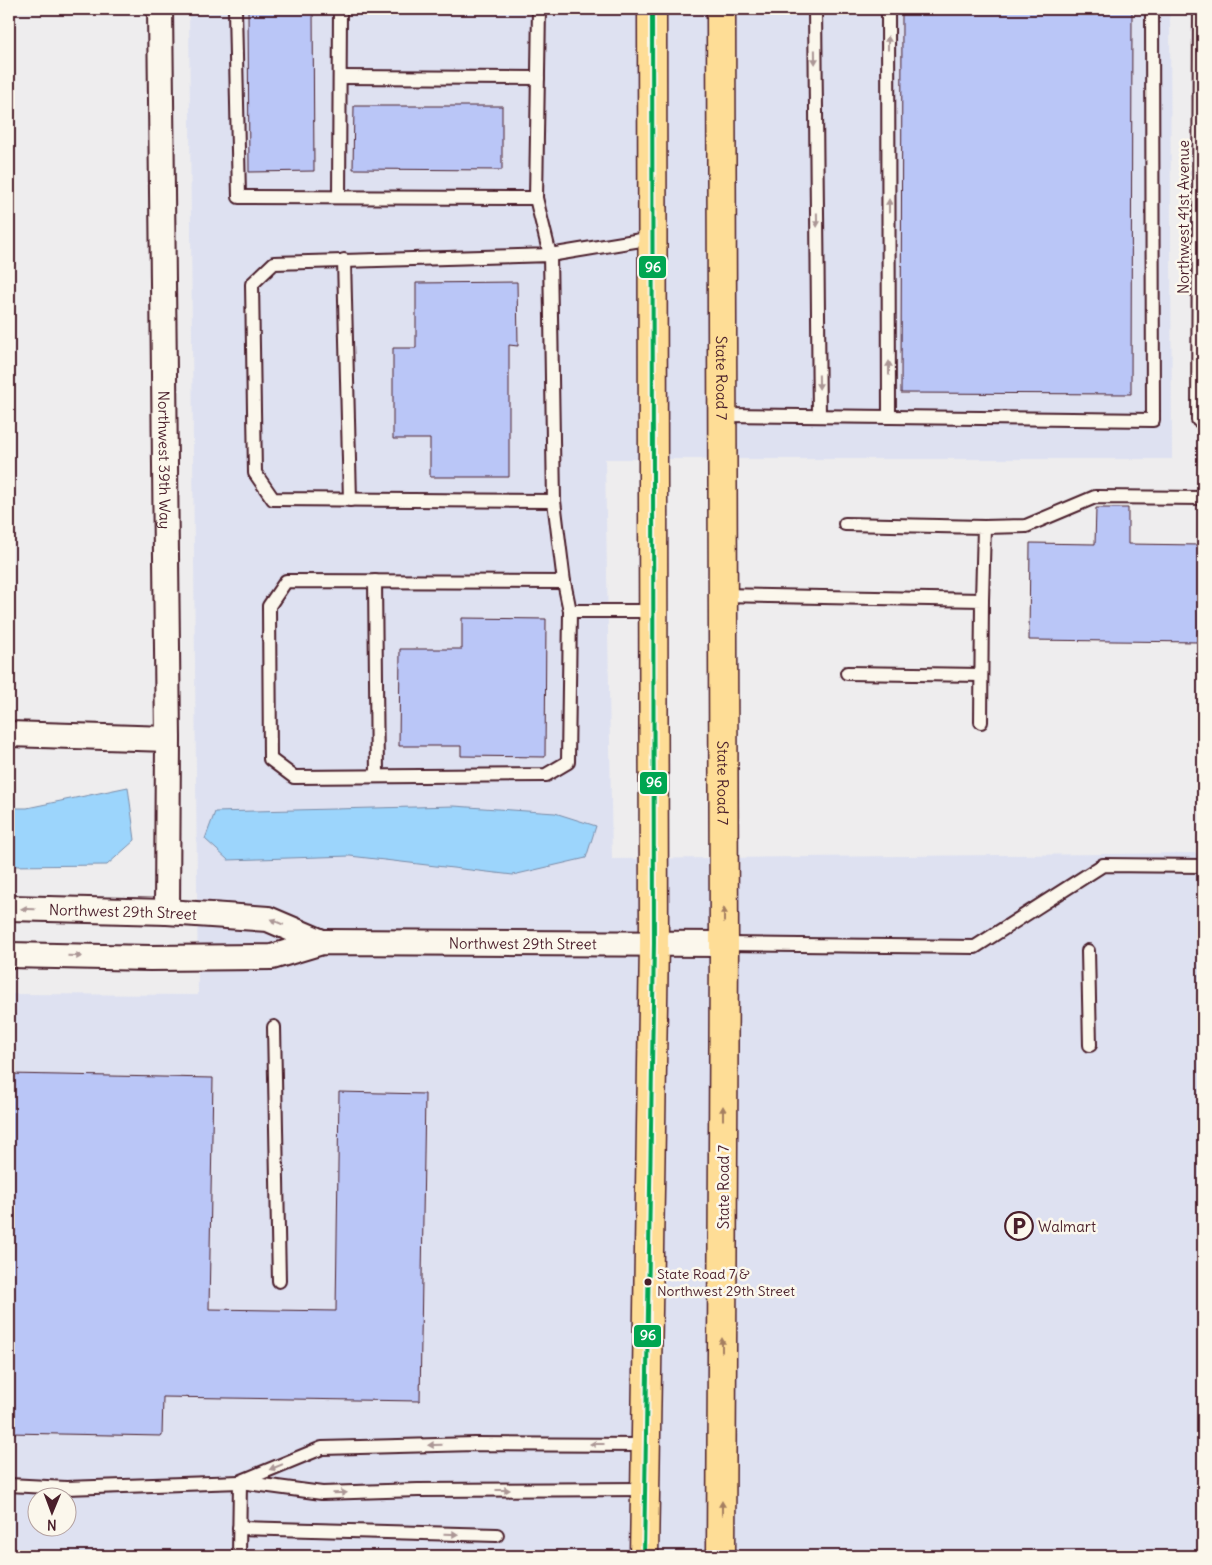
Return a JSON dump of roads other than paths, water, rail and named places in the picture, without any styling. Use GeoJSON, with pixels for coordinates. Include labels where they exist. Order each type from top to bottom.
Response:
{"type":"FeatureCollection","features":[{"type":"Feature","properties":{"kind":"main road"},"geometry":{"type":"LineString","coordinates":[[644,1556],[654,943],[652,9]]}},
{"type":"Feature","properties":{"kind":"main road","name":"State Road 7"},"geometry":{"type":"LineString","coordinates":[[721,9],[724,944],[721,1556]]}},
{"type":"Feature","properties":{"kind":"street","name":"Northwest 39th Way"},"geometry":{"type":"LineString","coordinates":[[160,9],[168,739],[167,912]]}},
{"type":"Feature","properties":{"kind":"street"},"geometry":{"type":"LineString","coordinates":[[9,734],[168,739]]}},
{"type":"Feature","properties":{"kind":"street","name":"Northwest 29th Street"},"geometry":{"type":"LineString","coordinates":[[9,908],[167,912],[268,918],[322,942]]}},
{"type":"Feature","properties":{"kind":"street","name":"Northwest 29th Street"},"geometry":{"type":"LineString","coordinates":[[9,955],[150,958],[272,957],[322,942],[724,944]]}},
{"type":"Feature","properties":{"kind":"lane"},"geometry":{"type":"LineString","coordinates":[[235,9],[239,197],[536,198]]}},
{"type":"Feature","properties":{"kind":"lane"},"geometry":{"type":"LineString","coordinates":[[339,197],[340,9]]}},
{"type":"Feature","properties":{"kind":"lane"},"geometry":{"type":"LineString","coordinates":[[539,9],[536,198],[550,255],[554,501],[564,582],[570,611],[568,762],[546,775],[294,777],[270,759],[269,606],[286,580],[564,582]]}},
{"type":"Feature","properties":{"kind":"lane"},"geometry":{"type":"LineString","coordinates":[[815,9],[819,416]]}},
{"type":"Feature","properties":{"kind":"lane"},"geometry":{"type":"LineString","coordinates":[[888,9],[889,417]]}},
{"type":"Feature","properties":{"kind":"lane"},"geometry":{"type":"LineString","coordinates":[[723,416],[1153,420],[1152,9]]}},
{"type":"Feature","properties":{"kind":"lane","name":"Northwest 41st Avenue"},"geometry":{"type":"LineString","coordinates":[[1200,9],[1201,132],[1198,420],[1203,420]]}},
{"type":"Feature","properties":{"kind":"lane"},"geometry":{"type":"LineString","coordinates":[[340,77],[538,78]]}},
{"type":"Feature","properties":{"kind":"lane"},"geometry":{"type":"LineString","coordinates":[[554,501],[273,499],[255,473],[252,284],[274,263],[550,255],[653,238]]}},
{"type":"Feature","properties":{"kind":"lane"},"geometry":{"type":"LineString","coordinates":[[344,260],[350,500]]}},
{"type":"Feature","properties":{"kind":"lane"},"geometry":{"type":"LineString","coordinates":[[845,524],[1026,526],[1095,497],[1203,498]]}},
{"type":"Feature","properties":{"kind":"lane"},"geometry":{"type":"LineString","coordinates":[[981,722],[984,527]]}},
{"type":"Feature","properties":{"kind":"lane"},"geometry":{"type":"LineString","coordinates":[[375,581],[377,776]]}},
{"type":"Feature","properties":{"kind":"lane"},"geometry":{"type":"LineString","coordinates":[[723,595],[982,600]]}},
{"type":"Feature","properties":{"kind":"lane"},"geometry":{"type":"LineString","coordinates":[[570,611],[654,610]]}},
{"type":"Feature","properties":{"kind":"lane"},"geometry":{"type":"LineString","coordinates":[[847,673],[981,675]]}},
{"type":"Feature","properties":{"kind":"lane"},"geometry":{"type":"LineString","coordinates":[[724,944],[975,947],[1103,865],[1203,866]]}},
{"type":"Feature","properties":{"kind":"lane"},"geometry":{"type":"LineString","coordinates":[[1088,951],[1090,1045]]}},
{"type":"Feature","properties":{"kind":"lane"},"geometry":{"type":"LineString","coordinates":[[274,1026],[279,1281]]}},
{"type":"Feature","properties":{"kind":"lane"},"geometry":{"type":"LineString","coordinates":[[240,1482],[322,1448],[475,1444],[646,1445]]}},
{"type":"Feature","properties":{"kind":"lane"},"geometry":{"type":"LineString","coordinates":[[239,1556],[240,1482]]}},
{"type":"Feature","properties":{"kind":"lane"},"geometry":{"type":"LineString","coordinates":[[9,1486],[66,1488],[240,1482],[322,1493],[418,1490],[645,1489]]}},
{"type":"Feature","properties":{"kind":"lane"},"geometry":{"type":"LineString","coordinates":[[239,1528],[497,1535]]}},
{"type":"Feature","properties":{"kind":"water"},"geometry":{"type":"Polygon","coordinates":[[[128,787],[135,840],[107,865],[9,866],[9,808],[27,808],[128,787]]]}},
{"type":"Feature","properties":{"kind":"water"},"geometry":{"type":"Polygon","coordinates":[[[454,806],[555,813],[596,826],[586,858],[513,875],[350,856],[228,860],[205,839],[215,812],[454,806]]]}},
{"type":"Feature","properties":{"kind":"place","name":"Walmart"},"geometry":{"type":"Point","coordinates":[1019,1226]}},
{"type":"Feature","properties":{"kind":"place","name":"State Road 7 & Northwest 29th Street"},"geometry":{"type":"Point","coordinates":[648,1282]}}]}
